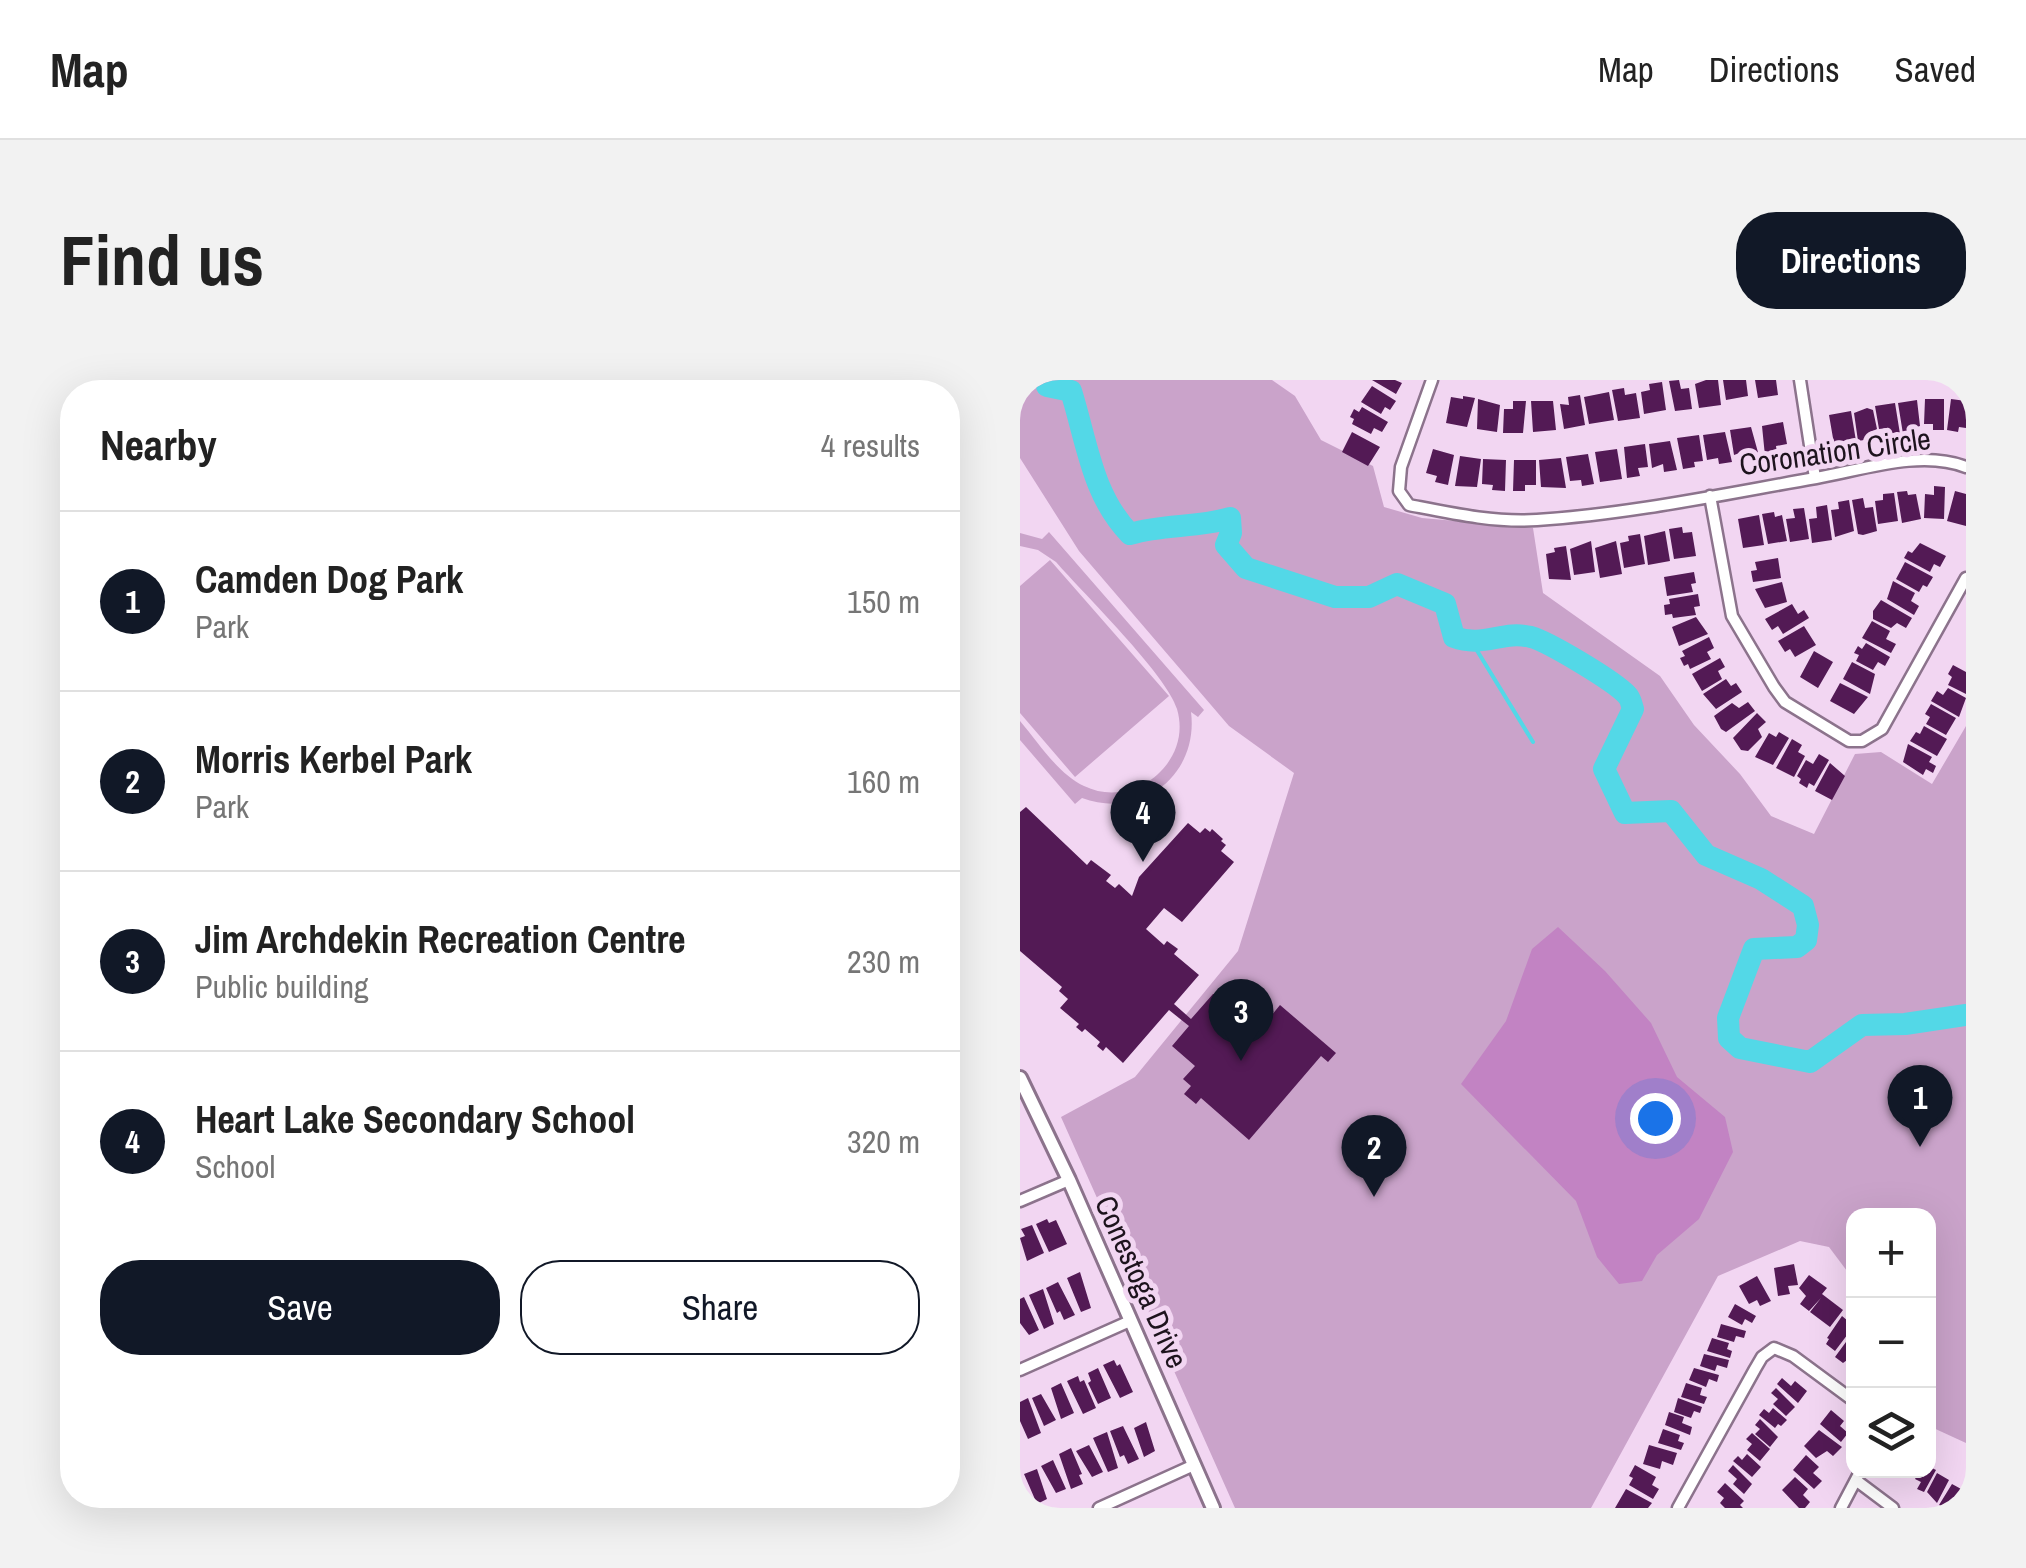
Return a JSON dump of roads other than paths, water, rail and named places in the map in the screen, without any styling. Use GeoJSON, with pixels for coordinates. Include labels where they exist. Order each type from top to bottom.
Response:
{"type":"FeatureCollection","features":[{"type":"Feature","properties":{"kind":"street","name":"Coronation Circle"},"geometry":{"type":"LineString","coordinates":[[1432,380],[1401,468],[1398,492],[1409,505],[1463,515],[1535,520],[1710,496],[1909,461],[1951,461],[1966,466]]}},
{"type":"Feature","properties":{"kind":"street"},"geometry":{"type":"LineString","coordinates":[[1800,380],[1814,478]]}},
{"type":"Feature","properties":{"kind":"street","name":"Coronation Circle"},"geometry":{"type":"LineString","coordinates":[[1710,496],[1732,616],[1744,641],[1785,702],[1849,741],[1862,741],[1882,729],[1966,578]]}},
{"type":"Feature","properties":{"kind":"street","name":"Conestoga Drive"},"geometry":{"type":"LineString","coordinates":[[1020,1078],[1213,1508]]}},
{"type":"Feature","properties":{"kind":"street"},"geometry":{"type":"LineString","coordinates":[[1020,1201],[1069,1180]]}},
{"type":"Feature","properties":{"kind":"street"},"geometry":{"type":"LineString","coordinates":[[1020,1370],[1130,1321]]}},
{"type":"Feature","properties":{"kind":"street"},"geometry":{"type":"LineString","coordinates":[[1678,1508],[1762,1357],[1774,1348],[1782,1349],[1846,1395]]}},
{"type":"Feature","properties":{"kind":"street"},"geometry":{"type":"LineString","coordinates":[[1099,1508],[1194,1466]]}},
{"type":"Feature","properties":{"kind":"street"},"geometry":{"type":"LineString","coordinates":[[1842,1508],[1858,1478]]}},
{"type":"Feature","properties":{"kind":"street"},"geometry":{"type":"LineString","coordinates":[[1861,1478],[1893,1508]]}},
{"type":"Feature","properties":{"kind":"waterway"},"geometry":{"type":"LineString","coordinates":[[1047,380],[1047,386],[1071,391],[1099,485],[1130,534],[1230,518],[1231,533],[1226,545],[1246,568],[1335,597],[1369,597],[1397,584],[1445,604],[1454,637],[1475,641],[1531,637],[1581,663],[1627,695],[1633,709],[1604,769],[1625,813],[1671,811],[1706,855],[1761,879],[1803,906],[1808,925],[1806,940],[1797,947],[1754,949],[1728,1018],[1729,1038],[1740,1048],[1810,1062],[1862,1025],[1905,1024],[1966,1015]]}},
{"type":"Feature","properties":{"kind":"waterway"},"geometry":{"type":"LineString","coordinates":[[1473,644],[1533,742]]}},
{"type":"Feature","properties":{"kind":"place","name":"Heart Lake Secondary School"},"geometry":{"type":"Point","coordinates":[1143,862]}},
{"type":"Feature","properties":{"kind":"place","name":"Jim Archdekin Recreation Centre"},"geometry":{"type":"Point","coordinates":[1241,1061]}},
{"type":"Feature","properties":{"kind":"place","name":"Camden Dog Park"},"geometry":{"type":"Point","coordinates":[1920,1147]}},
{"type":"Feature","properties":{"kind":"place","name":"Morris Kerbel Park"},"geometry":{"type":"Point","coordinates":[1374,1197]}}]}
